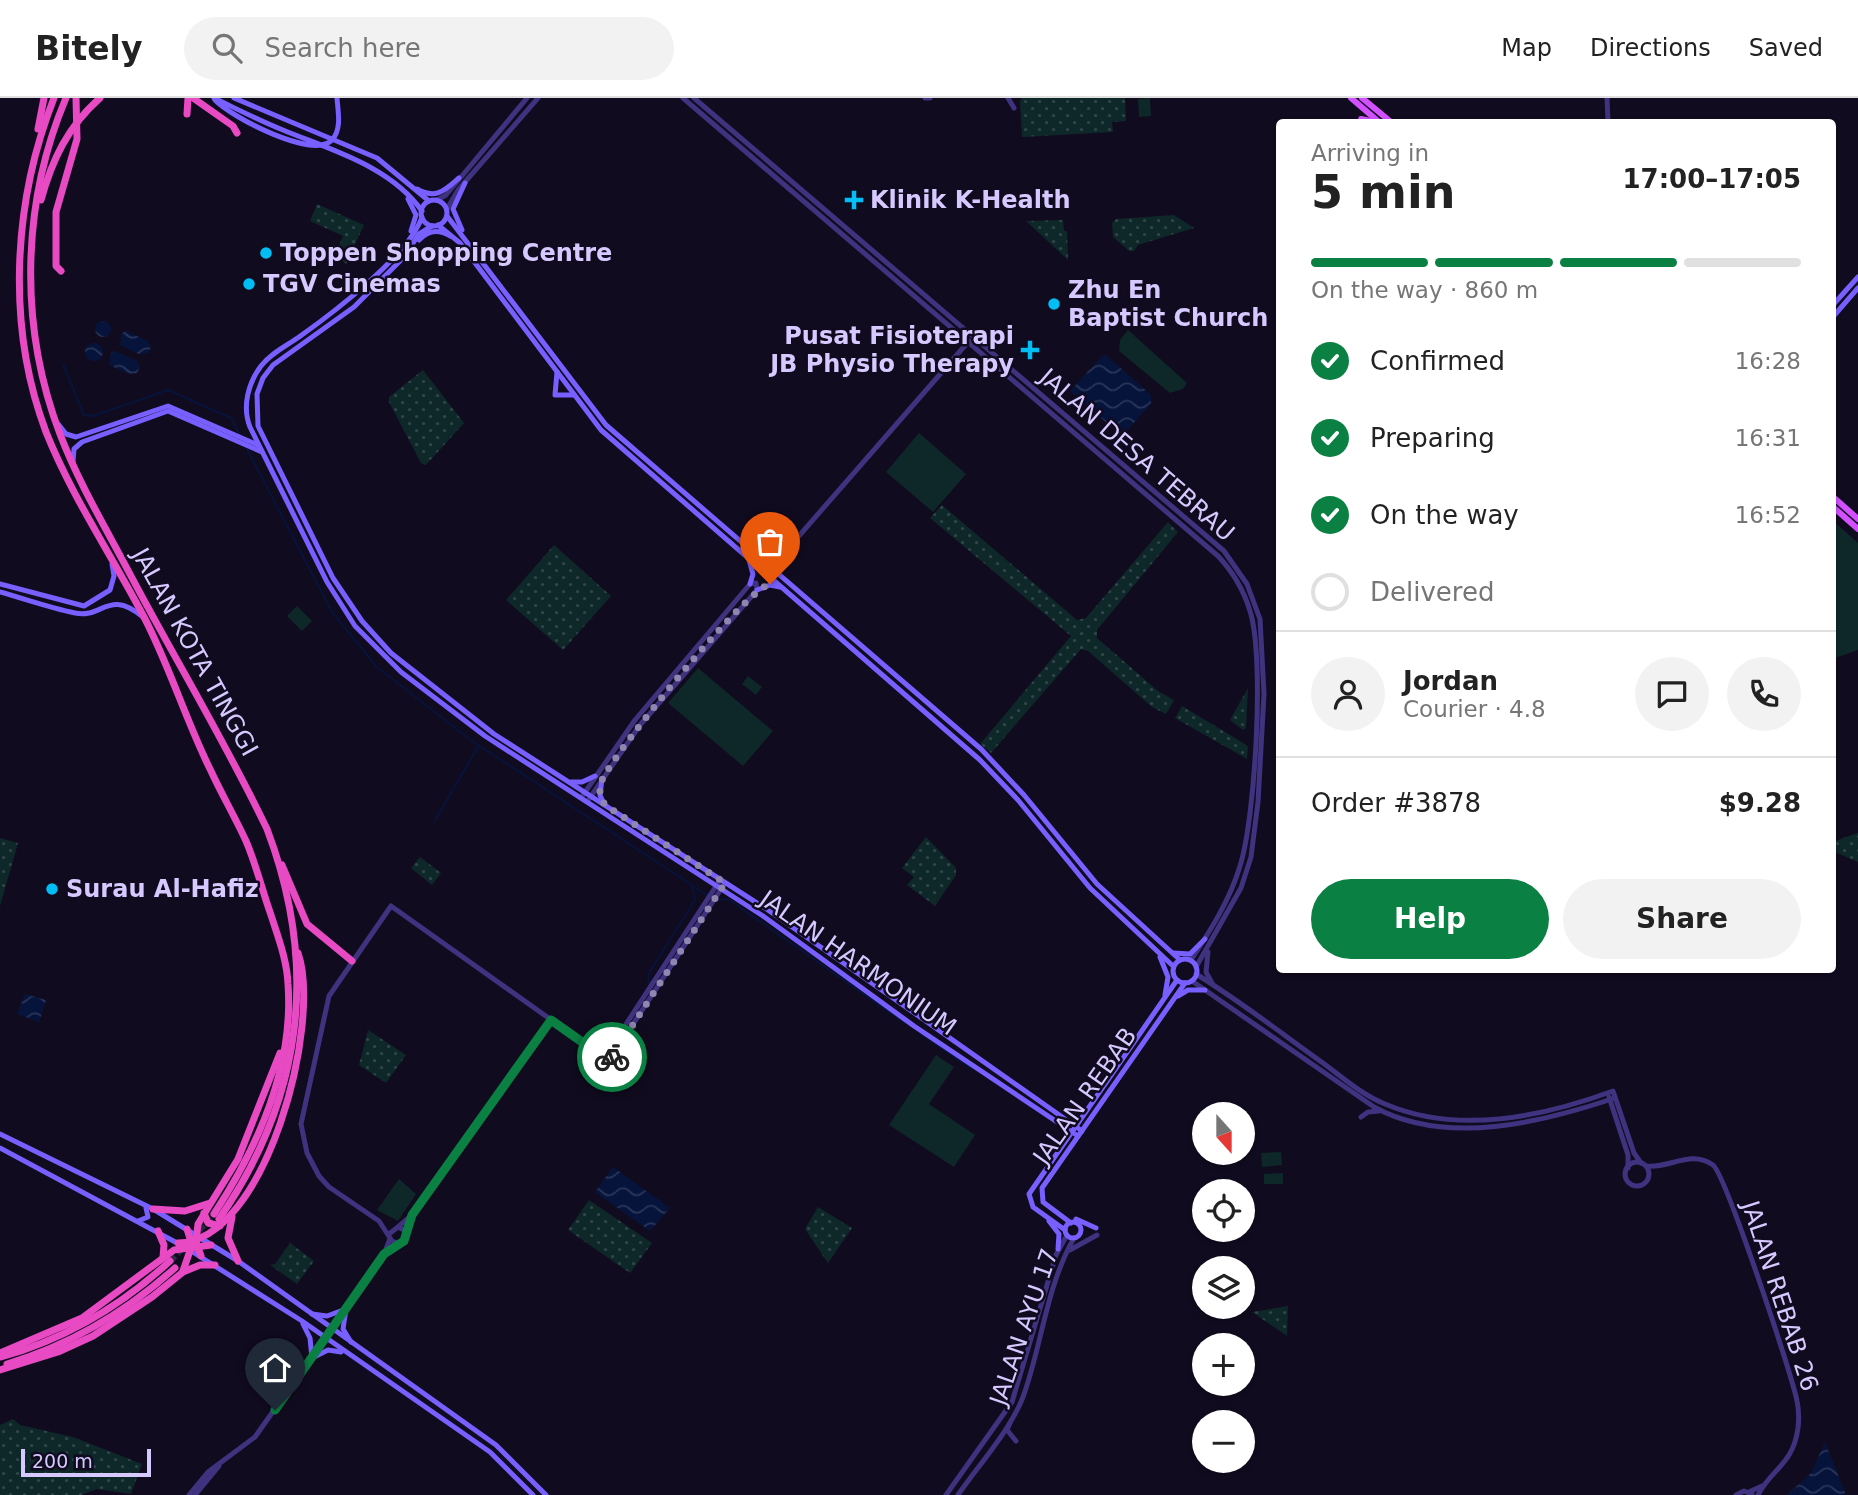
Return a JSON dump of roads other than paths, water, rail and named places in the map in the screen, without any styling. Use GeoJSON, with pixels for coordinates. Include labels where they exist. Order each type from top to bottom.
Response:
{"type":"FeatureCollection","features":[{"type":"Feature","properties":{"kind":"highway"},"geometry":{"type":"LineString","coordinates":[[31,164],[44,98]]}},
{"type":"Feature","properties":{"kind":"highway","name":"JALAN KOTA TINGGI"},"geometry":{"type":"LineString","coordinates":[[54,98],[31,164],[19,264],[26,357],[46,431],[70,485],[145,619],[198,744],[247,843],[279,939],[288,982],[281,1064],[262,1125],[218,1220]]}},
{"type":"Feature","properties":{"kind":"highway","name":"JALAN KOTA TINGGI"},"geometry":{"type":"LineString","coordinates":[[66,98],[48,147],[33,220],[30,268],[34,326],[54,416],[73,465],[248,790],[278,858],[295,942],[297,1024],[285,1085],[260,1151],[218,1220]]}},
{"type":"Feature","properties":{"kind":"highway"},"geometry":{"type":"LineString","coordinates":[[61,271],[55,265],[54,223],[77,139],[76,98]]}},
{"type":"Feature","properties":{"kind":"highway"},"geometry":{"type":"LineString","coordinates":[[33,220],[51,165],[91,106],[100,98]]}},
{"type":"Feature","properties":{"kind":"highway"},"geometry":{"type":"LineString","coordinates":[[187,114],[191,98],[233,126],[237,133]]}},
{"type":"Feature","properties":{"kind":"highway"},"geometry":{"type":"LineString","coordinates":[[278,858],[307,924],[352,961]]}},
{"type":"Feature","properties":{"kind":"highway"},"geometry":{"type":"LineString","coordinates":[[238,1261],[228,1238],[233,1213],[268,1152],[292,1084],[303,1025],[305,983],[295,942]]}},
{"type":"Feature","properties":{"kind":"highway"},"geometry":{"type":"LineString","coordinates":[[0,1368],[48,1355],[93,1336],[152,1297],[181,1269],[204,1213],[225,1184],[254,1125],[284,1042]]}},
{"type":"Feature","properties":{"kind":"highway"},"geometry":{"type":"LineString","coordinates":[[153,1209],[185,1211],[211,1203]]}},
{"type":"Feature","properties":{"kind":"highway"},"geometry":{"type":"LineString","coordinates":[[204,1213],[208,1223],[233,1213]]}},
{"type":"Feature","properties":{"kind":"highway"},"geometry":{"type":"LineString","coordinates":[[0,1355],[82,1318],[167,1257],[192,1243],[218,1220]]}},
{"type":"Feature","properties":{"kind":"highway"},"geometry":{"type":"LineString","coordinates":[[187,1230],[201,1256]]}},
{"type":"Feature","properties":{"kind":"highway"},"geometry":{"type":"LineString","coordinates":[[158,1231],[167,1257]]}},
{"type":"Feature","properties":{"kind":"highway"},"geometry":{"type":"LineString","coordinates":[[192,1243],[211,1245]]}},
{"type":"Feature","properties":{"kind":"highway"},"geometry":{"type":"LineString","coordinates":[[167,1257],[183,1257],[181,1269]]}},
{"type":"Feature","properties":{"kind":"highway"},"geometry":{"type":"LineString","coordinates":[[181,1269],[215,1265]]}},
{"type":"Feature","properties":{"kind":"main road"},"geometry":{"type":"LineString","coordinates":[[214,98],[242,120],[306,146],[319,147],[331,141],[337,130],[337,98]]}},
{"type":"Feature","properties":{"kind":"main road"},"geometry":{"type":"LineString","coordinates":[[214,98],[281,129],[359,159],[402,191],[422,214],[460,243],[595,423],[980,760],[1018,800],[1090,888],[1174,966]]}},
{"type":"Feature","properties":{"kind":"main road"},"geometry":{"type":"LineString","coordinates":[[234,98],[377,158],[429,201],[437,200],[606,425],[981,749],[1097,884],[1180,960],[1191,960],[1196,971],[1192,981],[1185,983],[1177,980],[1173,974],[1174,966],[1180,960]]}},
{"type":"Feature","properties":{"kind":"main road"},"geometry":{"type":"LineString","coordinates":[[1351,98],[1374,119]]}},
{"type":"Feature","properties":{"kind":"main road"},"geometry":{"type":"LineString","coordinates":[[1364,99],[1367,112]]}},
{"type":"Feature","properties":{"kind":"main road"},"geometry":{"type":"LineString","coordinates":[[1364,99],[1387,119]]}},
{"type":"Feature","properties":{"kind":"main road"},"geometry":{"type":"LineString","coordinates":[[408,185],[426,194],[435,195],[459,178]]}},
{"type":"Feature","properties":{"kind":"main road"},"geometry":{"type":"LineString","coordinates":[[465,183],[453,212],[466,239]]}},
{"type":"Feature","properties":{"kind":"main road"},"geometry":{"type":"LineString","coordinates":[[397,251],[416,222],[414,208],[402,191]]}},
{"type":"Feature","properties":{"kind":"main road","name":"JALAN HARMONIUM"},"geometry":{"type":"LineString","coordinates":[[429,201],[415,232],[348,301],[274,353],[259,368],[252,380],[246,408],[247,420],[327,582],[355,625],[401,672],[485,736],[583,795],[591,796],[768,910],[1061,1121]]}},
{"type":"Feature","properties":{"kind":"main road","name":"JALAN HARMONIUM"},"geometry":{"type":"LineString","coordinates":[[447,212],[435,225],[419,234],[403,258],[354,307],[276,362],[263,378],[255,408],[258,426],[267,446],[333,578],[362,621],[391,653],[436,690],[494,734],[568,781],[587,802],[1080,1134]]}},
{"type":"Feature","properties":{"kind":"main road"},"geometry":{"type":"LineString","coordinates":[[403,258],[421,237],[432,232],[443,232],[460,243]]}},
{"type":"Feature","properties":{"kind":"main road"},"geometry":{"type":"LineString","coordinates":[[1836,302],[1858,277]]}},
{"type":"Feature","properties":{"kind":"main road"},"geometry":{"type":"LineString","coordinates":[[1836,313],[1858,288]]}},
{"type":"Feature","properties":{"kind":"main road"},"geometry":{"type":"LineString","coordinates":[[556,369],[555,395],[566,393],[576,397]]}},
{"type":"Feature","properties":{"kind":"main road"},"geometry":{"type":"LineString","coordinates":[[54,416],[66,434],[76,437],[168,406],[238,436],[248,446],[271,453]]}},
{"type":"Feature","properties":{"kind":"main road"},"geometry":{"type":"LineString","coordinates":[[73,465],[74,449],[79,443],[168,411],[243,441],[267,446]]}},
{"type":"Feature","properties":{"kind":"main road"},"geometry":{"type":"LineString","coordinates":[[1836,500],[1858,519]]}},
{"type":"Feature","properties":{"kind":"main road"},"geometry":{"type":"LineString","coordinates":[[1836,510],[1858,529]]}},
{"type":"Feature","properties":{"kind":"main road"},"geometry":{"type":"LineString","coordinates":[[0,584],[84,606],[110,590],[114,576],[111,556]]}},
{"type":"Feature","properties":{"kind":"main road"},"geometry":{"type":"LineString","coordinates":[[749,560],[753,574],[750,584]]}},
{"type":"Feature","properties":{"kind":"main road"},"geometry":{"type":"LineString","coordinates":[[757,590],[770,584],[783,588]]}},
{"type":"Feature","properties":{"kind":"main road"},"geometry":{"type":"LineString","coordinates":[[0,592],[77,614],[107,605],[122,605],[145,619]]}},
{"type":"Feature","properties":{"kind":"main road"},"geometry":{"type":"LineString","coordinates":[[568,781],[582,782],[595,776]]}},
{"type":"Feature","properties":{"kind":"main road"},"geometry":{"type":"LineString","coordinates":[[602,779],[600,795],[605,805]]}},
{"type":"Feature","properties":{"kind":"main road"},"geometry":{"type":"LineString","coordinates":[[1173,953],[1190,954],[1205,939]]}},
{"type":"Feature","properties":{"kind":"main road"},"geometry":{"type":"LineString","coordinates":[[1157,952],[1168,976],[1164,998]]}},
{"type":"Feature","properties":{"kind":"main road","name":"JALAN REBAB"},"geometry":{"type":"LineString","coordinates":[[1074,1238],[1033,1207],[1029,1194],[1083,1112],[1177,980]]}},
{"type":"Feature","properties":{"kind":"main road","name":"JALAN REBAB"},"geometry":{"type":"LineString","coordinates":[[1056,1213],[1043,1202],[1041,1191],[1185,983]]}},
{"type":"Feature","properties":{"kind":"main road"},"geometry":{"type":"LineString","coordinates":[[1170,1003],[1184,992],[1205,990]]}},
{"type":"Feature","properties":{"kind":"main road"},"geometry":{"type":"LineString","coordinates":[[1062,1143],[1061,1121],[1083,1112]]}},
{"type":"Feature","properties":{"kind":"main road"},"geometry":{"type":"LineString","coordinates":[[0,1133],[153,1209],[187,1230]]}},
{"type":"Feature","properties":{"kind":"main road"},"geometry":{"type":"LineString","coordinates":[[0,1148],[158,1231],[192,1243]]}},
{"type":"Feature","properties":{"kind":"main road"},"geometry":{"type":"LineString","coordinates":[[138,1221],[148,1216],[145,1205]]}},
{"type":"Feature","properties":{"kind":"main road"},"geometry":{"type":"LineString","coordinates":[[1056,1213],[1071,1223],[1078,1223],[1082,1230],[1074,1238]]}},
{"type":"Feature","properties":{"kind":"main road"},"geometry":{"type":"LineString","coordinates":[[1056,1213],[1096,1231]]}},
{"type":"Feature","properties":{"kind":"main road"},"geometry":{"type":"LineString","coordinates":[[1048,1219],[1059,1234],[1058,1249]]}},
{"type":"Feature","properties":{"kind":"main road"},"geometry":{"type":"LineString","coordinates":[[1066,1232],[1071,1223]]}},
{"type":"Feature","properties":{"kind":"main road"},"geometry":{"type":"LineString","coordinates":[[211,1245],[238,1261],[331,1330],[496,1445],[546,1495]]}},
{"type":"Feature","properties":{"kind":"main road"},"geometry":{"type":"LineString","coordinates":[[201,1256],[302,1321],[490,1452],[533,1495]]}},
{"type":"Feature","properties":{"kind":"main road"},"geometry":{"type":"LineString","coordinates":[[239,1280],[240,1272],[248,1269]]}},
{"type":"Feature","properties":{"kind":"main road"},"geometry":{"type":"LineString","coordinates":[[306,1312],[327,1316],[346,1309],[343,1329],[353,1345]]}},
{"type":"Feature","properties":{"kind":"main road"},"geometry":{"type":"LineString","coordinates":[[302,1321],[310,1338],[312,1358],[334,1349],[349,1356]]}},
{"type":"Feature","properties":{"kind":"street"},"geometry":{"type":"LineString","coordinates":[[437,200],[446,195],[527,98]]}},
{"type":"Feature","properties":{"kind":"street"},"geometry":{"type":"LineString","coordinates":[[447,212],[465,183],[538,98]]}},
{"type":"Feature","properties":{"kind":"street","name":"JALAN DESA TEBRAU"},"geometry":{"type":"LineString","coordinates":[[683,98],[1226,565],[1245,598],[1254,630],[1256,670],[1251,788],[1245,848],[1233,885],[1191,960]]}},
{"type":"Feature","properties":{"kind":"street","name":"JALAN DESA TEBRAU"},"geometry":{"type":"LineString","coordinates":[[695,98],[1200,531],[1231,559],[1252,595],[1260,619],[1264,669],[1258,802],[1252,850],[1241,888],[1196,971]]}},
{"type":"Feature","properties":{"kind":"street"},"geometry":{"type":"LineString","coordinates":[[1008,98],[1014,108],[1018,98]]}},
{"type":"Feature","properties":{"kind":"street"},"geometry":{"type":"LineString","coordinates":[[1607,98],[1608,119]]}},
{"type":"Feature","properties":{"kind":"street"},"geometry":{"type":"LineString","coordinates":[[896,281],[901,274]]}},
{"type":"Feature","properties":{"kind":"street"},"geometry":{"type":"LineString","coordinates":[[771,569],[973,337]]}},
{"type":"Feature","properties":{"kind":"street"},"geometry":{"type":"LineString","coordinates":[[1195,537],[1200,531]]}},
{"type":"Feature","properties":{"kind":"street"},"geometry":{"type":"LineString","coordinates":[[583,795],[635,719],[750,584],[756,583],[757,590],[640,725],[587,802]]}},
{"type":"Feature","properties":{"kind":"street"},"geometry":{"type":"LineString","coordinates":[[405,1232],[379,1221],[330,1187],[320,1176],[307,1153],[301,1124],[329,996],[391,906],[607,1059],[723,881]]}},
{"type":"Feature","properties":{"kind":"street"},"geometry":{"type":"LineString","coordinates":[[1210,946],[1206,972],[1215,986]]}},
{"type":"Feature","properties":{"kind":"street"},"geometry":{"type":"LineString","coordinates":[[1196,971],[1365,1093],[1399,1109],[1455,1119],[1502,1118],[1556,1110],[1612,1095]]}},
{"type":"Feature","properties":{"kind":"street"},"geometry":{"type":"LineString","coordinates":[[1192,981],[1382,1112]]}},
{"type":"Feature","properties":{"kind":"street"},"geometry":{"type":"LineString","coordinates":[[384,1254],[404,1241],[412,1215],[551,1020]]}},
{"type":"Feature","properties":{"kind":"street"},"geometry":{"type":"LineString","coordinates":[[1361,1117],[1368,1112],[1382,1112],[1420,1122],[1477,1127],[1537,1121],[1594,1105],[1612,1095]]}},
{"type":"Feature","properties":{"kind":"street"},"geometry":{"type":"LineString","coordinates":[[1612,1095],[1634,1153],[1649,1175],[1643,1184],[1633,1185],[1626,1178],[1628,1155],[1614,1112],[1612,1095]]}},
{"type":"Feature","properties":{"kind":"street"},"geometry":{"type":"LineString","coordinates":[[1594,1105],[1604,1105],[1614,1112]]}},
{"type":"Feature","properties":{"kind":"street","name":"JALAN REBAB 26"},"geometry":{"type":"LineString","coordinates":[[1643,1165],[1666,1165],[1697,1159],[1711,1163],[1721,1174],[1796,1394],[1799,1422],[1794,1447],[1785,1464],[1753,1494]]}},
{"type":"Feature","properties":{"kind":"street"},"geometry":{"type":"LineString","coordinates":[[1628,1167],[1643,1165]]}},
{"type":"Feature","properties":{"kind":"street","name":"JALAN REBAB 26"},"geometry":{"type":"LineString","coordinates":[[1649,1175],[1666,1165]]}},
{"type":"Feature","properties":{"kind":"street"},"geometry":{"type":"LineString","coordinates":[[189,1495],[197,1483],[255,1437],[384,1254],[397,1227],[412,1215]]}},
{"type":"Feature","properties":{"kind":"street"},"geometry":{"type":"LineString","coordinates":[[379,1221],[396,1244]]}},
{"type":"Feature","properties":{"kind":"street"},"geometry":{"type":"LineString","coordinates":[[1066,1253],[1096,1231]]}},
{"type":"Feature","properties":{"kind":"street","name":"JALAN AYU 17"},"geometry":{"type":"LineString","coordinates":[[946,1495],[1012,1402],[1058,1249],[1066,1232]]}},
{"type":"Feature","properties":{"kind":"street","name":"JALAN AYU 17"},"geometry":{"type":"LineString","coordinates":[[958,1495],[1012,1417],[1026,1390],[1066,1253],[1074,1238]]}},
{"type":"Feature","properties":{"kind":"street"},"geometry":{"type":"LineString","coordinates":[[1012,1417],[1007,1430],[1016,1441]]}},
{"type":"Feature","properties":{"kind":"street"},"geometry":{"type":"LineString","coordinates":[[195,1495],[219,1466]]}},
{"type":"Feature","properties":{"kind":"street"},"geometry":{"type":"LineString","coordinates":[[1736,1495],[1753,1494]]}},
{"type":"Feature","properties":{"kind":"water"},"geometry":{"type":"Polygon","coordinates":[[[100,321],[106,321],[111,329],[109,335],[100,337],[95,332],[95,326],[100,321]]]}},
{"type":"Feature","properties":{"kind":"water"},"geometry":{"type":"Polygon","coordinates":[[[126,331],[148,341],[151,347],[148,353],[139,354],[120,345],[122,333],[126,331]]]}},
{"type":"Feature","properties":{"kind":"water"},"geometry":{"type":"Polygon","coordinates":[[[94,343],[102,348],[103,352],[98,360],[94,361],[86,356],[85,352],[90,344],[94,343]]]}},
{"type":"Feature","properties":{"kind":"water"},"geometry":{"type":"Polygon","coordinates":[[[115,351],[137,361],[140,367],[137,373],[129,374],[109,365],[111,353],[115,351]]]}},
{"type":"Feature","properties":{"kind":"water"},"geometry":{"type":"Polygon","coordinates":[[[1106,355],[1151,395],[1151,404],[1122,436],[1070,391],[1102,356],[1106,355]]]}},
{"type":"Feature","properties":{"kind":"water"},"geometry":{"type":"Polygon","coordinates":[[[25,994],[46,1000],[39,1022],[17,1014],[25,994]]]}},
{"type":"Feature","properties":{"kind":"water"},"geometry":{"type":"Polygon","coordinates":[[[613,1167],[670,1208],[650,1231],[595,1192],[613,1167]]]}},
{"type":"Feature","properties":{"kind":"water"},"geometry":{"type":"Polygon","coordinates":[[[1825,1442],[1846,1495],[1787,1495],[1811,1473],[1825,1442]]]}},
{"type":"Feature","properties":{"kind":"waterway"},"geometry":{"type":"LineString","coordinates":[[63,364],[84,415],[93,416],[168,390],[231,418],[240,435]]}},
{"type":"Feature","properties":{"kind":"waterway"},"geometry":{"type":"LineString","coordinates":[[247,449],[332,612],[377,667],[472,741],[692,885],[695,900],[648,975],[649,983]]}},
{"type":"Feature","properties":{"kind":"waterway"},"geometry":{"type":"LineString","coordinates":[[434,822],[479,745]]}},
{"type":"Feature","properties":{"kind":"waterway"},"geometry":{"type":"LineString","coordinates":[[694,887],[707,895]]}},
{"type":"Feature","properties":{"kind":"waterway"},"geometry":{"type":"LineString","coordinates":[[715,900],[728,899],[905,1023]]}},
{"type":"Feature","properties":{"kind":"waterway"},"geometry":{"type":"LineString","coordinates":[[921,1034],[972,1069]]}},
{"type":"Feature","properties":{"kind":"tunnel"},"geometry":{"type":"LineString","coordinates":[[170,1261],[214,1214]]}},
{"type":"Feature","properties":{"kind":"place","name":"Klinik K-Health"},"geometry":{"type":"Point","coordinates":[854,200]}},
{"type":"Feature","properties":{"kind":"place","name":"Toppen Shopping Centre"},"geometry":{"type":"Point","coordinates":[266,253]}},
{"type":"Feature","properties":{"kind":"place","name":"TGV Cinemas"},"geometry":{"type":"Point","coordinates":[249,284]}},
{"type":"Feature","properties":{"kind":"place","name":"Zhu En Baptist Church"},"geometry":{"type":"Point","coordinates":[1054,304]}},
{"type":"Feature","properties":{"kind":"place","name":"Pusat Fisioterapi JB Physio Therapy"},"geometry":{"type":"Point","coordinates":[1030,350]}},
{"type":"Feature","properties":{"kind":"place","name":"Surau Al-Hafiz"},"geometry":{"type":"Point","coordinates":[52,889]}}]}
